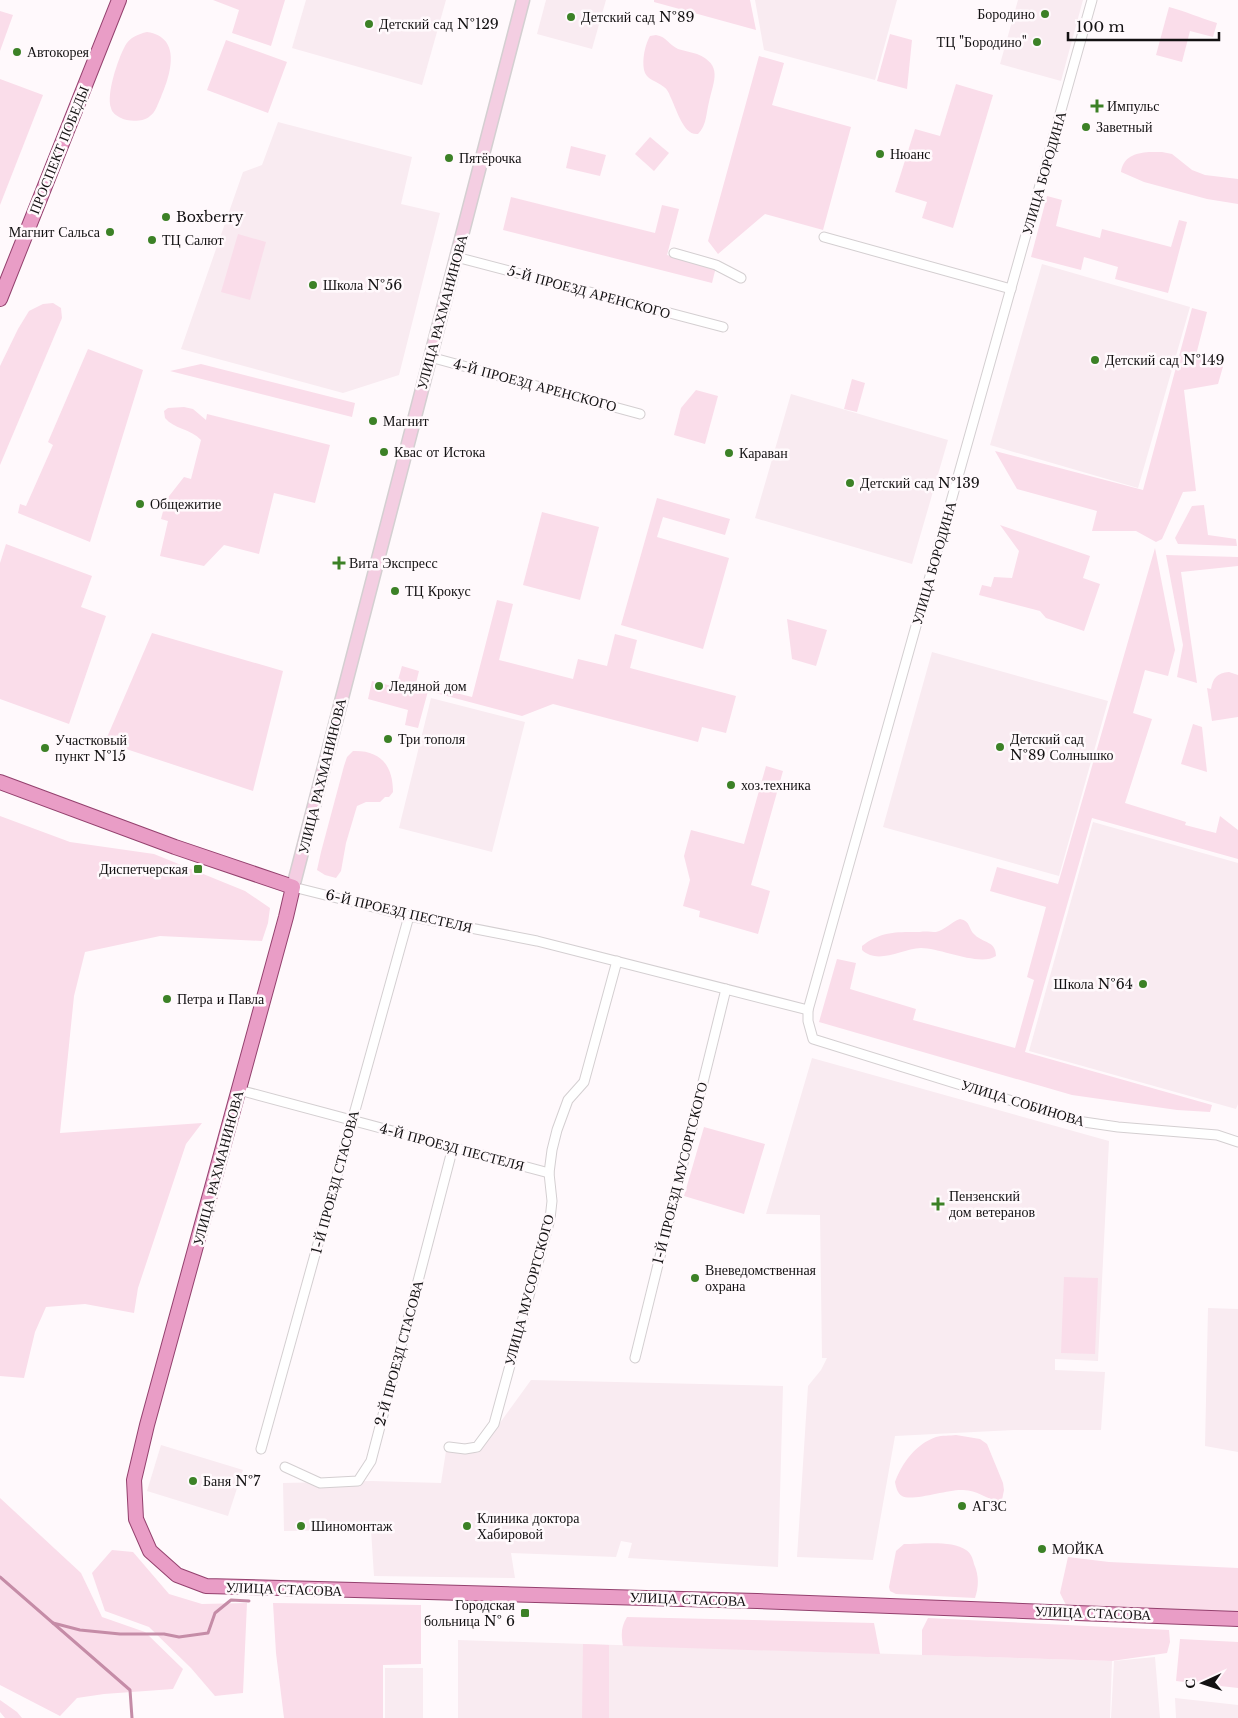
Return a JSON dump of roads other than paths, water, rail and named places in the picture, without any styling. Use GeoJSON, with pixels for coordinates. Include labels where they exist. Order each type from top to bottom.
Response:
{"type":"FeatureCollection","features":[{"type":"Feature","properties":{"kind":"main road","name":"ПРОСПЕКТ ПОБЕДЫ"},"geometry":{"type":"LineString","coordinates":[[0,299],[119,0]]}},
{"type":"Feature","properties":{"kind":"main road","name":"УЛИЦА РАХМАНИНОВА"},"geometry":{"type":"LineString","coordinates":[[150,1551],[136,1519],[134,1480],[286,917],[523,0]]}},
{"type":"Feature","properties":{"kind":"main road","name":"6-Й ПРОЕЗД ПЕСТЕЛЯ"},"geometry":{"type":"LineString","coordinates":[[0,782],[293,887]]}},
{"type":"Feature","properties":{"kind":"main road","name":"УЛИЦА СТАСОВА"},"geometry":{"type":"LineString","coordinates":[[150,1551],[177,1574],[206,1586],[748,1601],[1238,1619]]}},
{"type":"Feature","properties":{"kind":"street","name":"УЛИЦА БОРОДИНА"},"geometry":{"type":"LineString","coordinates":[[808,1010],[1092,0]]}},
{"type":"Feature","properties":{"kind":"street"},"geometry":{"type":"LineString","coordinates":[[824,237],[1011,289]]}},
{"type":"Feature","properties":{"kind":"street"},"geometry":{"type":"LineString","coordinates":[[674,252],[716,265],[741,278]]}},
{"type":"Feature","properties":{"kind":"street","name":"5-Й ПРОЕЗД АРЕНСКОГО"},"geometry":{"type":"LineString","coordinates":[[456,257],[723,327]]}},
{"type":"Feature","properties":{"kind":"street","name":"4-Й ПРОЕЗД АРЕНСКОГО"},"geometry":{"type":"LineString","coordinates":[[430,357],[640,414]]}},
{"type":"Feature","properties":{"kind":"street","name":"6-Й ПРОЕЗД ПЕСТЕЛЯ"},"geometry":{"type":"LineString","coordinates":[[293,887],[409,916],[537,941],[808,1010]]}},
{"type":"Feature","properties":{"kind":"street","name":"1-Й ПРОЕЗД СТАСОВА"},"geometry":{"type":"LineString","coordinates":[[262,1449],[409,916]]}},
{"type":"Feature","properties":{"kind":"street","name":"УЛИЦА МУСОРГСКОГО"},"geometry":{"type":"LineString","coordinates":[[450,1447],[465,1450],[477,1447],[494,1424],[550,1219],[552,1201],[549,1173],[552,1150],[561,1116],[568,1100],[584,1082],[617,961]]}},
{"type":"Feature","properties":{"kind":"street","name":"1-Й ПРОЕЗД МУСОРГСКОГО"},"geometry":{"type":"LineString","coordinates":[[635,1358],[726,989]]}},
{"type":"Feature","properties":{"kind":"street","name":"УЛИЦА СОБИНОВА"},"geometry":{"type":"LineString","coordinates":[[808,1010],[808,1021],[813,1039],[1076,1121],[1118,1127],[1217,1135],[1238,1142]]}},
{"type":"Feature","properties":{"kind":"street","name":"4-Й ПРОЕЗД ПЕСТЕЛЯ"},"geometry":{"type":"LineString","coordinates":[[239,1090],[549,1173]]}},
{"type":"Feature","properties":{"kind":"street","name":"2-Й ПРОЕЗД СТАСОВА"},"geometry":{"type":"LineString","coordinates":[[284,1467],[320,1483],[358,1481],[371,1460],[453,1147]]}},
{"type":"Feature","properties":{"kind":"waterway"},"geometry":{"type":"LineString","coordinates":[[0,1577],[130,1690],[132,1718]]}},
{"type":"Feature","properties":{"kind":"waterway"},"geometry":{"type":"LineString","coordinates":[[53,1623],[80,1630],[120,1634],[164,1634],[179,1637],[208,1633],[215,1613],[231,1600],[249,1601]]}},
{"type":"Feature","properties":{"kind":"place","name":"Бородино"},"geometry":{"type":"Point","coordinates":[1045,14]}},
{"type":"Feature","properties":{"kind":"place","name":"Детский сад №89"},"geometry":{"type":"Point","coordinates":[571,17]}},
{"type":"Feature","properties":{"kind":"place","name":"Детский сад №129"},"geometry":{"type":"Point","coordinates":[369,24]}},
{"type":"Feature","properties":{"kind":"place","name":"ТЦ \"Бородино\""},"geometry":{"type":"Point","coordinates":[1037,42]}},
{"type":"Feature","properties":{"kind":"place","name":"Автокорея"},"geometry":{"type":"Point","coordinates":[17,52]}},
{"type":"Feature","properties":{"kind":"place","name":"Импульс"},"geometry":{"type":"Point","coordinates":[1097,106]}},
{"type":"Feature","properties":{"kind":"place","name":"Заветный"},"geometry":{"type":"Point","coordinates":[1086,127]}},
{"type":"Feature","properties":{"kind":"place","name":"Нюанс"},"geometry":{"type":"Point","coordinates":[880,154]}},
{"type":"Feature","properties":{"kind":"place","name":"Пятёрочка"},"geometry":{"type":"Point","coordinates":[449,158]}},
{"type":"Feature","properties":{"kind":"place","name":"Boxberry"},"geometry":{"type":"Point","coordinates":[166,217]}},
{"type":"Feature","properties":{"kind":"place","name":"Магнит Сальса"},"geometry":{"type":"Point","coordinates":[110,232]}},
{"type":"Feature","properties":{"kind":"place","name":"ТЦ Салют"},"geometry":{"type":"Point","coordinates":[152,240]}},
{"type":"Feature","properties":{"kind":"place","name":"Школа №56"},"geometry":{"type":"Point","coordinates":[313,285]}},
{"type":"Feature","properties":{"kind":"place","name":"Детский сад №149"},"geometry":{"type":"Point","coordinates":[1095,360]}},
{"type":"Feature","properties":{"kind":"place","name":"Магнит"},"geometry":{"type":"Point","coordinates":[373,421]}},
{"type":"Feature","properties":{"kind":"place","name":"Квас от Истока"},"geometry":{"type":"Point","coordinates":[384,452]}},
{"type":"Feature","properties":{"kind":"place","name":"Караван"},"geometry":{"type":"Point","coordinates":[729,453]}},
{"type":"Feature","properties":{"kind":"place","name":"Детский сад №139"},"geometry":{"type":"Point","coordinates":[850,483]}},
{"type":"Feature","properties":{"kind":"place","name":"Общежитие"},"geometry":{"type":"Point","coordinates":[140,504]}},
{"type":"Feature","properties":{"kind":"place","name":"Вита Экспресс"},"geometry":{"type":"Point","coordinates":[339,563]}},
{"type":"Feature","properties":{"kind":"place","name":"ТЦ Крокус"},"geometry":{"type":"Point","coordinates":[395,591]}},
{"type":"Feature","properties":{"kind":"place","name":"Ледяной дом"},"geometry":{"type":"Point","coordinates":[379,686]}},
{"type":"Feature","properties":{"kind":"place","name":"Три тополя"},"geometry":{"type":"Point","coordinates":[388,739]}},
{"type":"Feature","properties":{"kind":"place","name":"Детский сад №89 Солнышко"},"geometry":{"type":"Point","coordinates":[1000,747]}},
{"type":"Feature","properties":{"kind":"place","name":"Участковый пункт №15"},"geometry":{"type":"Point","coordinates":[45,748]}},
{"type":"Feature","properties":{"kind":"place","name":"хоз.техника"},"geometry":{"type":"Point","coordinates":[731,785]}},
{"type":"Feature","properties":{"kind":"place","name":"Диспетчерская"},"geometry":{"type":"Point","coordinates":[198,869]}},
{"type":"Feature","properties":{"kind":"place","name":"Школа №64"},"geometry":{"type":"Point","coordinates":[1143,984]}},
{"type":"Feature","properties":{"kind":"place","name":"Петра и Павла"},"geometry":{"type":"Point","coordinates":[167,999]}},
{"type":"Feature","properties":{"kind":"place","name":"Пензенский дом ветеранов"},"geometry":{"type":"Point","coordinates":[938,1204]}},
{"type":"Feature","properties":{"kind":"place","name":"Вневедомственная охрана"},"geometry":{"type":"Point","coordinates":[695,1278]}},
{"type":"Feature","properties":{"kind":"place","name":"Баня №7"},"geometry":{"type":"Point","coordinates":[193,1481]}},
{"type":"Feature","properties":{"kind":"place","name":"АГЗС"},"geometry":{"type":"Point","coordinates":[962,1506]}},
{"type":"Feature","properties":{"kind":"place","name":"Шиномонтаж"},"geometry":{"type":"Point","coordinates":[301,1526]}},
{"type":"Feature","properties":{"kind":"place","name":"Клиника доктора Хабировой"},"geometry":{"type":"Point","coordinates":[467,1526]}},
{"type":"Feature","properties":{"kind":"place","name":"МОЙКА"},"geometry":{"type":"Point","coordinates":[1042,1549]}},
{"type":"Feature","properties":{"kind":"place","name":"Городская больница № 6"},"geometry":{"type":"Point","coordinates":[525,1613]}}]}
